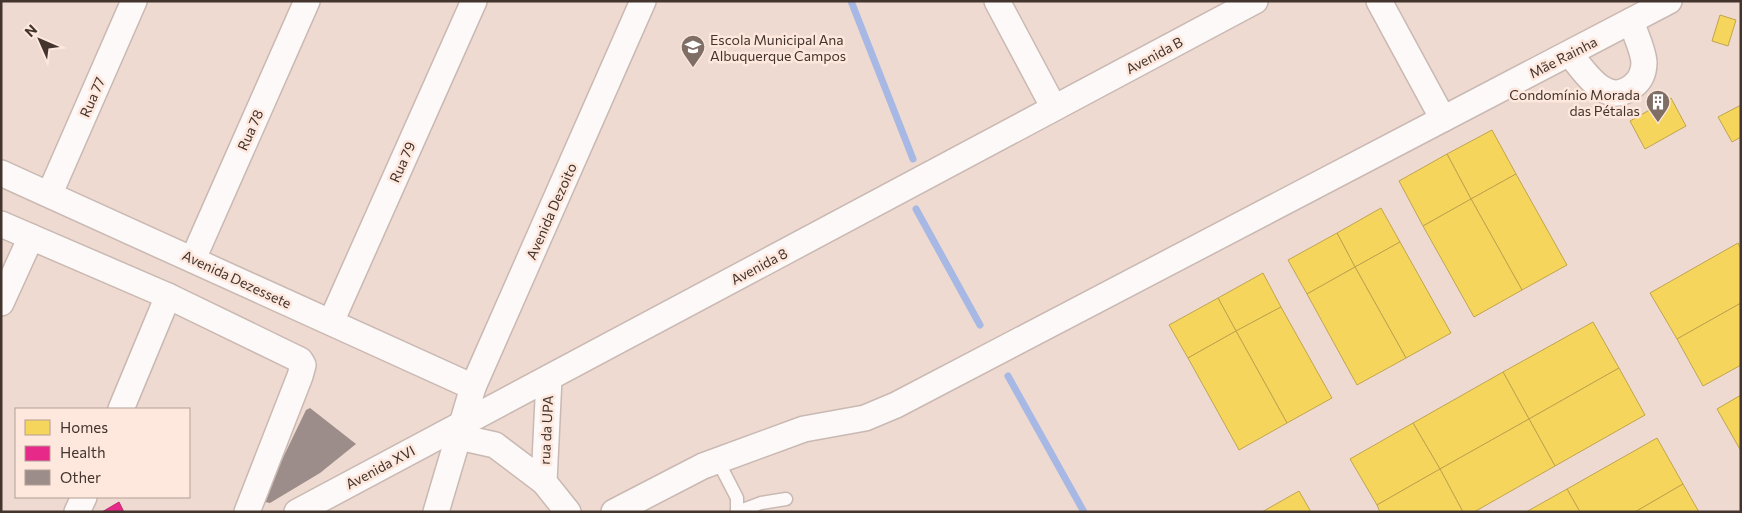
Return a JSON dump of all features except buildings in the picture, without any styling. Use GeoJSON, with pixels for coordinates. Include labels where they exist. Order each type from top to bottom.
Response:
{"type":"FeatureCollection","features":[{"type":"Feature","properties":{"kind":"street","name":"Rua 77"},"geometry":{"type":"LineString","coordinates":[[50,194],[134,1]]}},
{"type":"Feature","properties":{"kind":"street","name":"Rua 78"},"geometry":{"type":"LineString","coordinates":[[193,259],[306,1]]}},
{"type":"Feature","properties":{"kind":"street","name":"Rua 79"},"geometry":{"type":"LineString","coordinates":[[331,322],[474,1]]}},
{"type":"Feature","properties":{"kind":"street","name":"Avenida Dezoito"},"geometry":{"type":"LineString","coordinates":[[436,512],[462,430],[473,386],[643,1]]}},
{"type":"Feature","properties":{"kind":"street"},"geometry":{"type":"LineString","coordinates":[[997,1],[1054,108]]}},
{"type":"Feature","properties":{"kind":"street","name":"Avenida B"},"geometry":{"type":"LineString","coordinates":[[1054,108],[1255,1]]}},
{"type":"Feature","properties":{"kind":"street"},"geometry":{"type":"LineString","coordinates":[[1379,1],[1443,119]]}},
{"type":"Feature","properties":{"kind":"street","name":"Mãe Rainha"},"geometry":{"type":"LineString","coordinates":[[614,512],[703,466],[804,429],[865,418],[896,405],[1669,1]]}},
{"type":"Feature","properties":{"kind":"street"},"geometry":{"type":"LineString","coordinates":[[1570,54],[1601,89],[1616,93],[1632,88],[1638,82],[1644,68],[1644,60],[1631,22]]}},
{"type":"Feature","properties":{"kind":"street","name":"Avenida 8"},"geometry":{"type":"LineString","coordinates":[[462,430],[549,378],[1054,108]]}},
{"type":"Feature","properties":{"kind":"street","name":"Avenida Dezessete"},"geometry":{"type":"LineString","coordinates":[[1,173],[473,386]]}},
{"type":"Feature","properties":{"kind":"street"},"geometry":{"type":"LineString","coordinates":[[1,224],[168,296],[300,360],[302,368],[247,512]]}},
{"type":"Feature","properties":{"kind":"street"},"geometry":{"type":"LineString","coordinates":[[1,303],[31,237]]}},
{"type":"Feature","properties":{"kind":"street"},"geometry":{"type":"LineString","coordinates":[[121,408],[168,296]]}},
{"type":"Feature","properties":{"kind":"street","name":"rua da UPA"},"geometry":{"type":"LineString","coordinates":[[544,482],[549,378]]}},
{"type":"Feature","properties":{"kind":"street"},"geometry":{"type":"LineString","coordinates":[[462,430],[495,445],[544,482],[568,512]]}},
{"type":"Feature","properties":{"kind":"street","name":"Avenida XVI"},"geometry":{"type":"LineString","coordinates":[[297,512],[462,430]]}},
{"type":"Feature","properties":{"kind":"street"},"geometry":{"type":"LineString","coordinates":[[78,512],[84,498]]}},
{"type":"Feature","properties":{"kind":"lane"},"geometry":{"type":"LineString","coordinates":[[718,461],[736,498],[737,512],[786,498]]}},
{"type":"Feature","properties":{"kind":"waterway"},"geometry":{"type":"LineString","coordinates":[[851,1],[913,159]]}},
{"type":"Feature","properties":{"kind":"waterway"},"geometry":{"type":"LineString","coordinates":[[916,209],[980,325]]}},
{"type":"Feature","properties":{"kind":"waterway"},"geometry":{"type":"LineString","coordinates":[[1008,376],[1084,512]]}},
{"type":"Feature","properties":{"kind":"place","name":"Escola Municipal Ana Albuquerque Campos"},"geometry":{"type":"Point","coordinates":[693,68]}},
{"type":"Feature","properties":{"kind":"place","name":"Condomínio Morada das Pétalas"},"geometry":{"type":"Point","coordinates":[1658,123]}}]}
